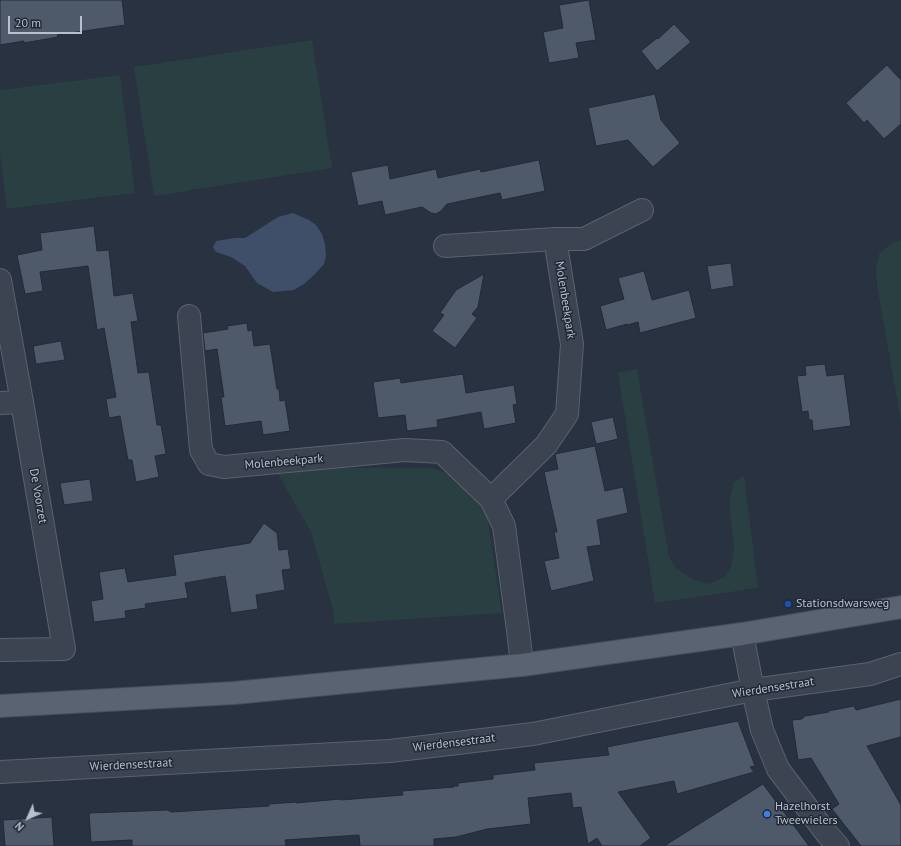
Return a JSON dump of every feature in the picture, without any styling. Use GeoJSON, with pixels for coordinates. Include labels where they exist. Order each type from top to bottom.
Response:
{"type":"FeatureCollection","features":[{"type":"Feature","properties":{"kind":"main road"},"geometry":{"type":"LineString","coordinates":[[0,706],[234,693],[522,665],[742,634],[901,607]]}},
{"type":"Feature","properties":{"kind":"street"},"geometry":{"type":"LineString","coordinates":[[445,246],[555,239],[584,239],[642,210]]}},
{"type":"Feature","properties":{"kind":"street","name":"Molenbeekpark"},"geometry":{"type":"LineString","coordinates":[[491,499],[546,445],[566,414],[572,344],[555,239]]}},
{"type":"Feature","properties":{"kind":"street","name":"De Voorzet"},"geometry":{"type":"LineString","coordinates":[[0,280],[64,650],[0,650]]}},
{"type":"Feature","properties":{"kind":"street","name":"Molenbeekpark"},"geometry":{"type":"LineString","coordinates":[[189,316],[201,450],[209,464],[224,467],[405,450],[442,452],[491,499],[504,526],[522,665]]}},
{"type":"Feature","properties":{"kind":"street"},"geometry":{"type":"LineString","coordinates":[[0,403],[22,402]]}},
{"type":"Feature","properties":{"kind":"street"},"geometry":{"type":"LineString","coordinates":[[742,634],[762,730],[778,769],[827,834],[838,846]]}},
{"type":"Feature","properties":{"kind":"street","name":"Wierdensestraat"},"geometry":{"type":"LineString","coordinates":[[0,772],[390,751],[533,734],[753,690],[870,674],[901,664]]}},
{"type":"Feature","properties":{"kind":"green space"},"geometry":{"type":"Polygon","coordinates":[[[312,40],[332,168],[154,196],[134,67],[312,40]]]}},
{"type":"Feature","properties":{"kind":"green space"},"geometry":{"type":"Polygon","coordinates":[[[120,75],[135,193],[7,209],[0,153],[0,90],[120,75]]]}},
{"type":"Feature","properties":{"kind":"green space"},"geometry":{"type":"Polygon","coordinates":[[[901,240],[901,421],[877,286],[876,268],[879,254],[892,243],[901,240]]]}},
{"type":"Feature","properties":{"kind":"green space"},"geometry":{"type":"Polygon","coordinates":[[[637,369],[669,557],[676,568],[692,579],[709,584],[724,577],[731,567],[734,548],[729,502],[733,483],[744,476],[758,588],[655,603],[618,373],[637,369]]]}},
{"type":"Feature","properties":{"kind":"green space"},"geometry":{"type":"Polygon","coordinates":[[[337,468],[431,468],[446,473],[464,485],[478,500],[487,515],[502,613],[334,624],[333,610],[311,532],[278,474],[337,468]]]}},
{"type":"Feature","properties":{"kind":"water"},"geometry":{"type":"Polygon","coordinates":[[[293,213],[316,225],[322,234],[326,256],[324,264],[314,275],[294,290],[273,292],[257,283],[245,266],[231,257],[216,252],[213,247],[216,241],[245,238],[278,217],[293,213]]]}},
{"type":"Feature","properties":{"kind":"building"},"geometry":{"type":"Polygon","coordinates":[[[0,0],[122,0],[125,25],[57,35],[58,37],[24,43],[24,41],[0,45],[0,0]]]}},
{"type":"Feature","properties":{"kind":"building"},"geometry":{"type":"Polygon","coordinates":[[[589,0],[596,40],[576,43],[579,58],[549,63],[543,32],[563,28],[559,5],[589,0]]]}},
{"type":"Feature","properties":{"kind":"building"},"geometry":{"type":"Polygon","coordinates":[[[674,24],[691,42],[657,71],[641,51],[657,38],[658,39],[674,24]]]}},
{"type":"Feature","properties":{"kind":"building"},"geometry":{"type":"Polygon","coordinates":[[[887,65],[901,80],[901,124],[884,139],[867,120],[864,123],[846,103],[887,65]]]}},
{"type":"Feature","properties":{"kind":"building"},"geometry":{"type":"Polygon","coordinates":[[[655,94],[661,120],[680,143],[653,167],[628,140],[596,146],[588,108],[655,94]]]}},
{"type":"Feature","properties":{"kind":"building"},"geometry":{"type":"Polygon","coordinates":[[[539,160],[545,191],[502,200],[500,193],[447,204],[436,214],[431,213],[422,207],[385,215],[382,201],[358,206],[351,172],[388,165],[390,179],[436,169],[438,178],[480,169],[481,172],[539,160]]]}},
{"type":"Feature","properties":{"kind":"building"},"geometry":{"type":"Polygon","coordinates":[[[94,226],[97,251],[109,250],[114,296],[133,293],[138,321],[131,322],[138,373],[149,372],[157,425],[161,425],[166,454],[155,456],[159,477],[136,482],[132,460],[128,460],[120,416],[109,418],[106,399],[116,397],[104,328],[97,330],[88,266],[40,272],[43,291],[25,294],[17,255],[42,250],[40,233],[94,226]]]}},
{"type":"Feature","properties":{"kind":"building"},"geometry":{"type":"Polygon","coordinates":[[[731,263],[734,286],[711,290],[707,266],[731,263]]]}},
{"type":"Feature","properties":{"kind":"building"},"geometry":{"type":"Polygon","coordinates":[[[644,271],[652,300],[689,290],[696,318],[640,333],[638,322],[606,330],[600,306],[624,299],[618,278],[644,271]]]}},
{"type":"Feature","properties":{"kind":"building"},"geometry":{"type":"Polygon","coordinates":[[[484,274],[478,307],[472,314],[477,318],[455,348],[432,331],[444,315],[440,313],[456,290],[484,274]]]}},
{"type":"Feature","properties":{"kind":"building"},"geometry":{"type":"Polygon","coordinates":[[[247,323],[248,331],[252,330],[254,346],[270,344],[277,389],[279,389],[280,401],[285,400],[290,431],[263,435],[261,421],[225,426],[221,397],[224,397],[217,349],[205,351],[203,333],[228,329],[227,326],[247,323]]]}},
{"type":"Feature","properties":{"kind":"building"},"geometry":{"type":"Polygon","coordinates":[[[61,341],[65,360],[36,364],[33,346],[61,341]]]}},
{"type":"Feature","properties":{"kind":"building"},"geometry":{"type":"Polygon","coordinates":[[[825,364],[827,376],[844,374],[851,426],[813,431],[812,420],[809,420],[808,411],[802,412],[797,376],[806,375],[805,366],[825,364]]]}},
{"type":"Feature","properties":{"kind":"building"},"geometry":{"type":"Polygon","coordinates":[[[463,374],[466,393],[514,385],[517,404],[513,405],[516,423],[484,429],[481,412],[437,420],[438,427],[407,431],[405,415],[378,418],[373,382],[400,378],[401,383],[463,374]]]}},
{"type":"Feature","properties":{"kind":"building"},"geometry":{"type":"Polygon","coordinates":[[[613,417],[618,439],[596,444],[591,422],[613,417]]]}},
{"type":"Feature","properties":{"kind":"building"},"geometry":{"type":"Polygon","coordinates":[[[595,446],[605,491],[623,487],[628,513],[597,520],[601,545],[587,547],[594,581],[551,591],[544,561],[559,558],[554,532],[557,532],[544,472],[558,469],[555,454],[595,446]]]}},
{"type":"Feature","properties":{"kind":"building"},"geometry":{"type":"Polygon","coordinates":[[[90,479],[93,501],[64,505],[60,483],[90,479]]]}},
{"type":"Feature","properties":{"kind":"building"},"geometry":{"type":"Polygon","coordinates":[[[264,523],[277,533],[279,550],[288,549],[291,569],[282,570],[285,590],[256,595],[258,609],[231,613],[225,576],[185,583],[188,598],[145,604],[146,608],[125,611],[126,618],[94,622],[91,601],[103,599],[99,572],[125,568],[128,582],[176,575],[173,555],[250,543],[264,523]]]}},
{"type":"Feature","properties":{"kind":"building"},"geometry":{"type":"Polygon","coordinates":[[[901,699],[901,737],[867,746],[901,805],[901,846],[861,846],[832,809],[839,804],[811,758],[798,760],[792,720],[802,719],[805,716],[854,706],[856,710],[901,699]]]}},
{"type":"Feature","properties":{"kind":"building"},"geometry":{"type":"Polygon","coordinates":[[[738,721],[755,766],[750,767],[754,772],[677,794],[674,781],[618,792],[651,838],[640,846],[602,846],[597,838],[588,844],[581,807],[573,808],[571,793],[528,798],[531,824],[487,829],[456,837],[434,839],[434,846],[360,846],[359,835],[285,840],[286,846],[132,846],[132,840],[91,842],[89,813],[168,810],[172,812],[403,795],[402,791],[454,787],[453,786],[458,786],[458,783],[493,779],[493,775],[535,770],[534,763],[609,755],[607,747],[738,721]]]}},
{"type":"Feature","properties":{"kind":"building"},"geometry":{"type":"Polygon","coordinates":[[[763,784],[809,846],[664,846],[763,784]]]}},
{"type":"Feature","properties":{"kind":"building"},"geometry":{"type":"Polygon","coordinates":[[[52,817],[54,846],[5,846],[3,820],[52,817]]]}},
{"type":"Feature","properties":{"kind":"place","name":"Stationsdwarsweg"},"geometry":{"type":"Point","coordinates":[788,604]}},
{"type":"Feature","properties":{"kind":"place","name":"Hazelhorst Tweewielers"},"geometry":{"type":"Point","coordinates":[767,814]}}]}
